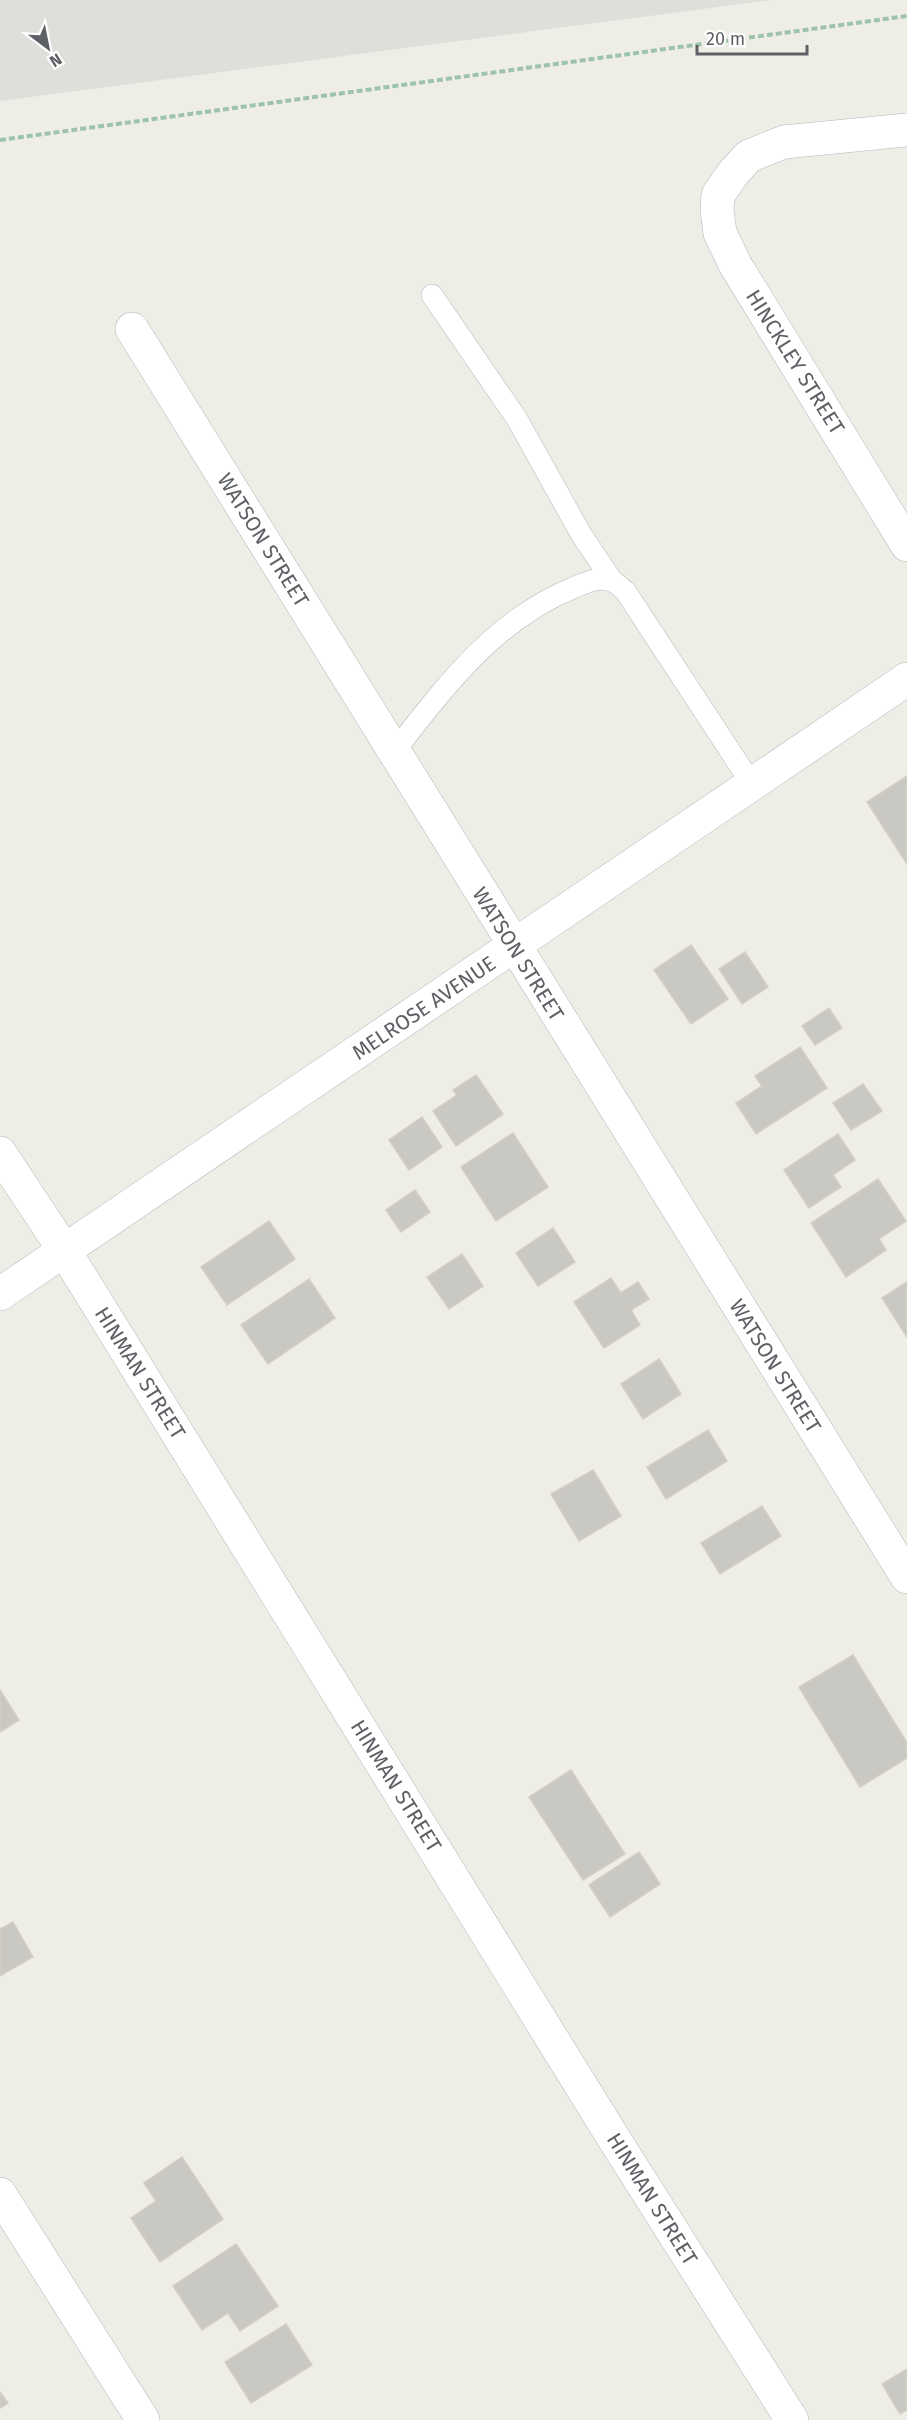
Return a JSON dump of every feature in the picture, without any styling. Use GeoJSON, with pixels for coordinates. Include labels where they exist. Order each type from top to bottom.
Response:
{"type":"FeatureCollection","features":[{"type":"Feature","properties":{"kind":"street","name":"HINCKLEY STREET"},"geometry":{"type":"LineString","coordinates":[[907,130],[784,141],[749,156],[718,195],[717,210],[720,233],[736,266],[907,545]]}},
{"type":"Feature","properties":{"kind":"street","name":"WATSON STREET"},"geometry":{"type":"LineString","coordinates":[[132,329],[393,753],[907,1577]]}},
{"type":"Feature","properties":{"kind":"street","name":"MELROSE AVENUE"},"geometry":{"type":"LineString","coordinates":[[0,1294],[907,680]]}},
{"type":"Feature","properties":{"kind":"street","name":"HINMAN STREET"},"geometry":{"type":"LineString","coordinates":[[0,1153],[64,1250],[605,2124],[792,2420]]}},
{"type":"Feature","properties":{"kind":"street"},"geometry":{"type":"LineString","coordinates":[[0,2194],[143,2420]]}},
{"type":"Feature","properties":{"kind":"lane"},"geometry":{"type":"LineString","coordinates":[[432,295],[517,419],[581,534],[613,582],[626,592],[753,786]]}},
{"type":"Feature","properties":{"kind":"lane"},"geometry":{"type":"LineString","coordinates":[[393,753],[449,681],[499,632],[547,598],[595,579],[613,582]]}},
{"type":"Feature","properties":{"kind":"path"},"geometry":{"type":"LineString","coordinates":[[0,140],[907,16]]}},
{"type":"Feature","properties":{"kind":"shaded area"},"geometry":{"type":"Polygon","coordinates":[[[0,0],[772,0],[0,101],[0,0]]]}},
{"type":"Feature","properties":{"kind":"building"},"geometry":{"type":"Polygon","coordinates":[[[907,776],[907,864],[867,802],[907,776]]]}},
{"type":"Feature","properties":{"kind":"building"},"geometry":{"type":"Polygon","coordinates":[[[691,945],[728,999],[691,1024],[654,970],[691,945]]]}},
{"type":"Feature","properties":{"kind":"building"},"geometry":{"type":"Polygon","coordinates":[[[745,952],[768,987],[742,1004],[719,969],[745,952]]]}},
{"type":"Feature","properties":{"kind":"building"},"geometry":{"type":"Polygon","coordinates":[[[829,1008],[842,1028],[815,1045],[802,1026],[829,1008]]]}},
{"type":"Feature","properties":{"kind":"building"},"geometry":{"type":"Polygon","coordinates":[[[800,1047],[827,1088],[756,1134],[736,1103],[762,1086],[755,1076],[800,1047]]]}},
{"type":"Feature","properties":{"kind":"building"},"geometry":{"type":"Polygon","coordinates":[[[476,1075],[503,1114],[456,1146],[433,1111],[457,1095],[453,1090],[476,1075]]]}},
{"type":"Feature","properties":{"kind":"building"},"geometry":{"type":"Polygon","coordinates":[[[863,1084],[882,1111],[851,1130],[833,1103],[863,1084]]]}},
{"type":"Feature","properties":{"kind":"building"},"geometry":{"type":"Polygon","coordinates":[[[422,1117],[442,1147],[409,1170],[389,1140],[422,1117]]]}},
{"type":"Feature","properties":{"kind":"building"},"geometry":{"type":"Polygon","coordinates":[[[513,1133],[548,1187],[496,1221],[461,1167],[513,1133]]]}},
{"type":"Feature","properties":{"kind":"building"},"geometry":{"type":"Polygon","coordinates":[[[838,1134],[855,1160],[833,1175],[841,1187],[809,1208],[784,1170],[838,1134]]]}},
{"type":"Feature","properties":{"kind":"building"},"geometry":{"type":"Polygon","coordinates":[[[878,1179],[906,1221],[879,1239],[886,1250],[846,1277],[811,1223],[878,1179]]]}},
{"type":"Feature","properties":{"kind":"building"},"geometry":{"type":"Polygon","coordinates":[[[415,1190],[430,1212],[401,1232],[386,1210],[415,1190]]]}},
{"type":"Feature","properties":{"kind":"building"},"geometry":{"type":"Polygon","coordinates":[[[269,1221],[295,1259],[227,1305],[201,1267],[269,1221]]]}},
{"type":"Feature","properties":{"kind":"building"},"geometry":{"type":"Polygon","coordinates":[[[553,1228],[575,1262],[538,1286],[516,1253],[553,1228]]]}},
{"type":"Feature","properties":{"kind":"building"},"geometry":{"type":"Polygon","coordinates":[[[462,1254],[483,1286],[449,1309],[427,1277],[462,1254]]]}},
{"type":"Feature","properties":{"kind":"building"},"geometry":{"type":"Polygon","coordinates":[[[611,1278],[621,1293],[638,1282],[649,1299],[631,1310],[640,1325],[604,1348],[574,1302],[611,1278]]]}},
{"type":"Feature","properties":{"kind":"building"},"geometry":{"type":"Polygon","coordinates":[[[309,1279],[335,1318],[268,1364],[241,1325],[309,1279]]]}},
{"type":"Feature","properties":{"kind":"building"},"geometry":{"type":"Polygon","coordinates":[[[907,1282],[907,1337],[882,1298],[907,1282]]]}},
{"type":"Feature","properties":{"kind":"building"},"geometry":{"type":"Polygon","coordinates":[[[659,1359],[681,1394],[643,1419],[621,1384],[659,1359]]]}},
{"type":"Feature","properties":{"kind":"building"},"geometry":{"type":"Polygon","coordinates":[[[708,1430],[727,1461],[666,1499],[647,1467],[708,1430]]]}},
{"type":"Feature","properties":{"kind":"building"},"geometry":{"type":"Polygon","coordinates":[[[593,1470],[621,1516],[579,1541],[551,1494],[593,1470]]]}},
{"type":"Feature","properties":{"kind":"building"},"geometry":{"type":"Polygon","coordinates":[[[762,1506],[781,1536],[720,1574],[701,1543],[762,1506]]]}},
{"type":"Feature","properties":{"kind":"building"},"geometry":{"type":"Polygon","coordinates":[[[853,1655],[907,1743],[907,1758],[860,1787],[799,1687],[853,1655]]]}},
{"type":"Feature","properties":{"kind":"building"},"geometry":{"type":"Polygon","coordinates":[[[0,1690],[19,1720],[0,1732],[0,1690]]]}},
{"type":"Feature","properties":{"kind":"building"},"geometry":{"type":"Polygon","coordinates":[[[571,1770],[625,1854],[583,1880],[529,1797],[571,1770]]]}},
{"type":"Feature","properties":{"kind":"building"},"geometry":{"type":"Polygon","coordinates":[[[639,1852],[660,1884],[610,1917],[589,1885],[639,1852]]]}},
{"type":"Feature","properties":{"kind":"building"},"geometry":{"type":"Polygon","coordinates":[[[13,1922],[33,1957],[0,1976],[0,1929],[13,1922]]]}},
{"type":"Feature","properties":{"kind":"building"},"geometry":{"type":"Polygon","coordinates":[[[182,2157],[223,2219],[160,2262],[131,2218],[156,2201],[144,2183],[182,2157]]]}},
{"type":"Feature","properties":{"kind":"building"},"geometry":{"type":"Polygon","coordinates":[[[236,2244],[278,2306],[240,2331],[228,2313],[202,2330],[173,2286],[236,2244]]]}},
{"type":"Feature","properties":{"kind":"building"},"geometry":{"type":"Polygon","coordinates":[[[286,2324],[312,2365],[251,2403],[225,2362],[286,2324]]]}},
{"type":"Feature","properties":{"kind":"building"},"geometry":{"type":"Polygon","coordinates":[[[907,2369],[907,2410],[900,2414],[882,2384],[907,2369]]]}},
{"type":"Feature","properties":{"kind":"building"},"geometry":{"type":"Polygon","coordinates":[[[0,2392],[8,2403],[0,2408],[0,2392]]]}}]}
